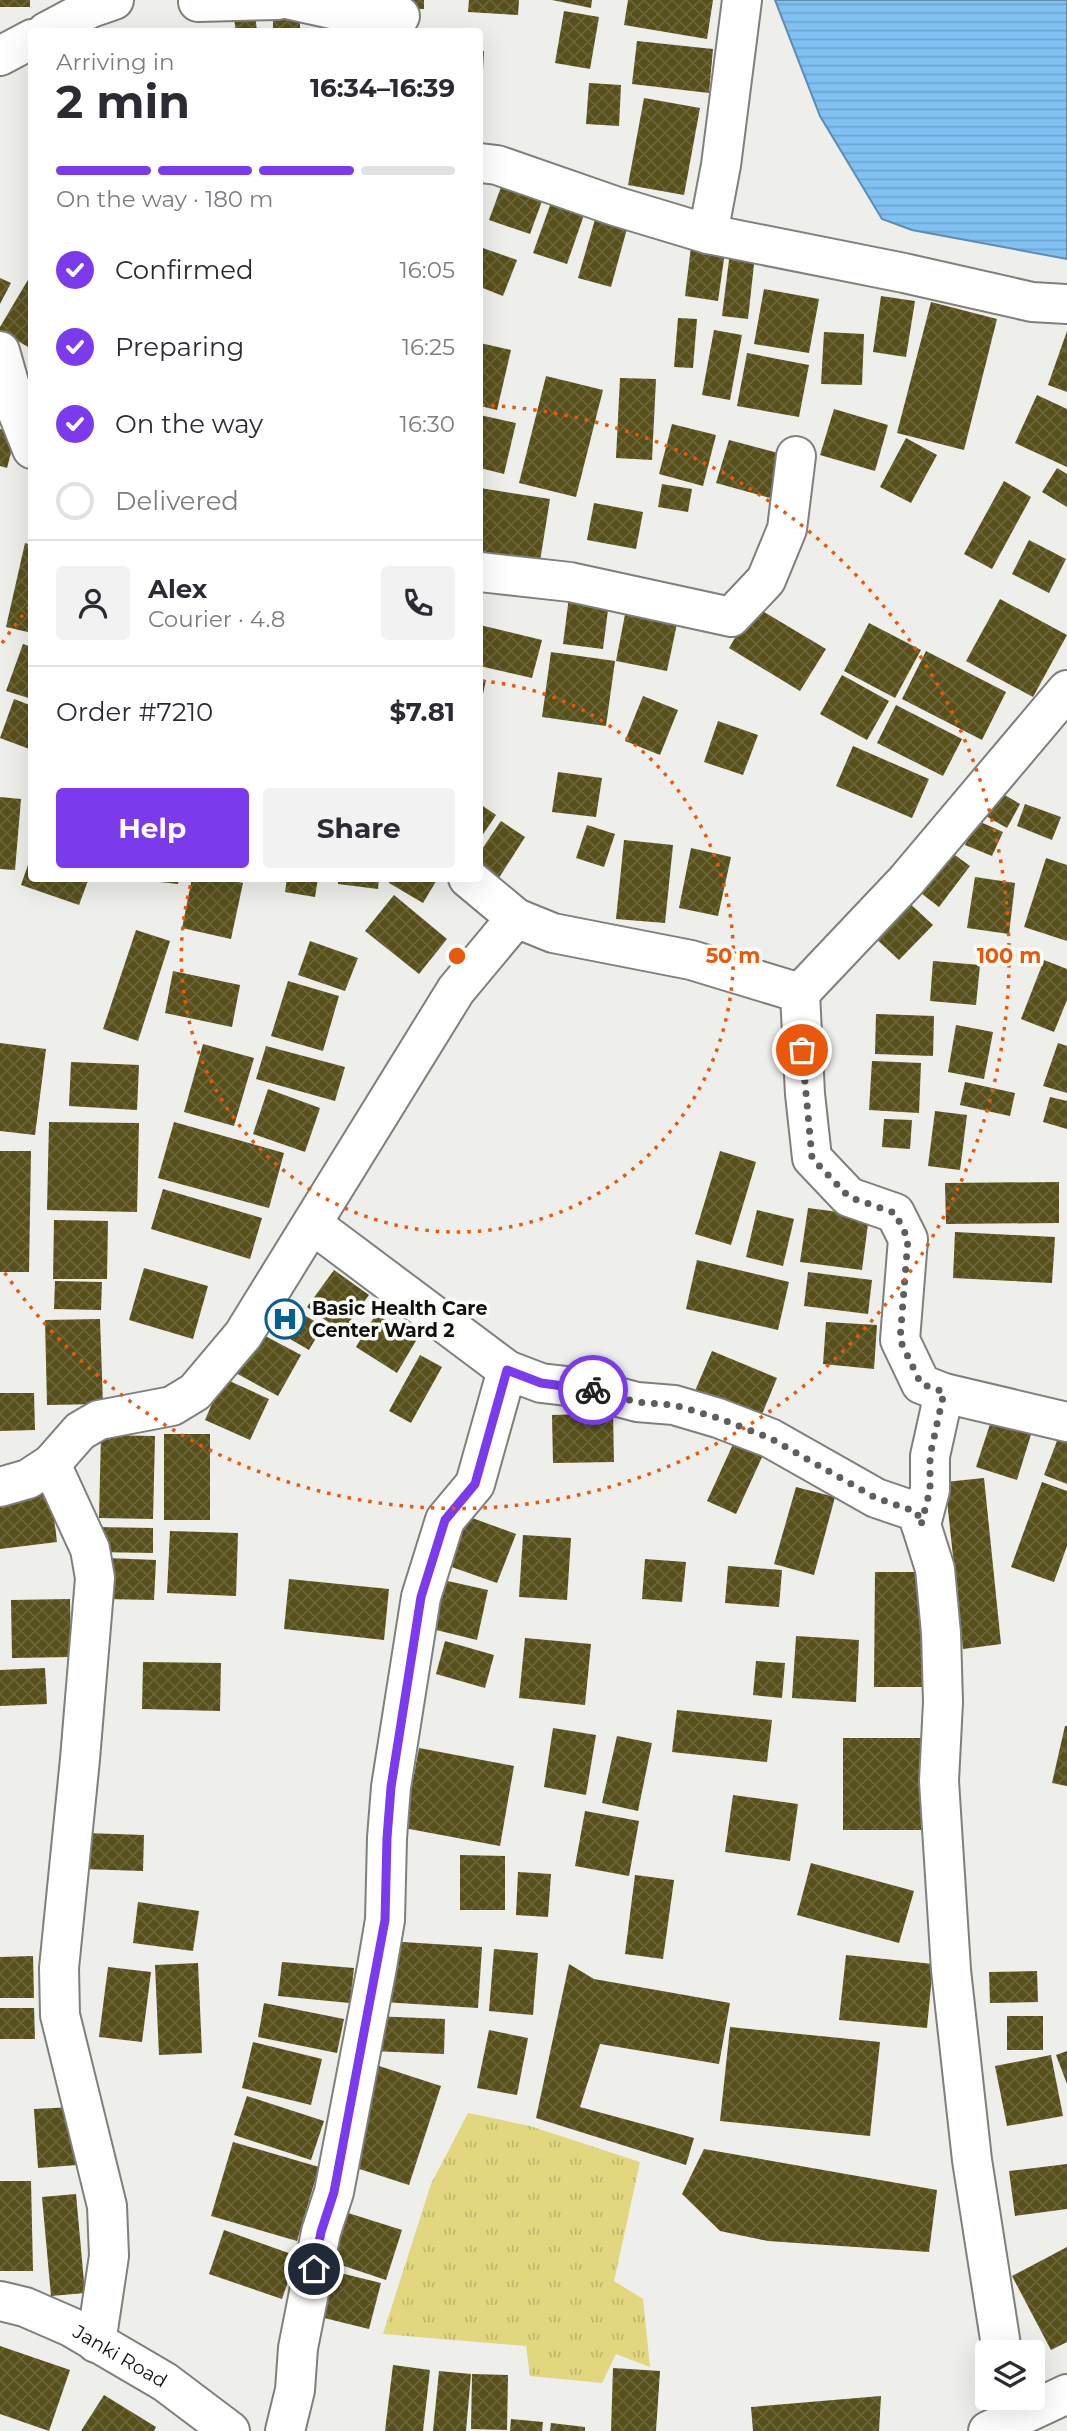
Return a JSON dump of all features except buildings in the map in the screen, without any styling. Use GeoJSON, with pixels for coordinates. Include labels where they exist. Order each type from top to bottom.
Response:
{"type":"FeatureCollection","features":[{"type":"Feature","properties":{"kind":"street"},"geometry":{"type":"LineString","coordinates":[[54,28],[91,8],[114,0]]}},
{"type":"Feature","properties":{"kind":"street"},"geometry":{"type":"LineString","coordinates":[[198,11],[278,0]]}},
{"type":"Feature","properties":{"kind":"street"},"geometry":{"type":"LineString","coordinates":[[291,0],[363,16],[400,16]]}},
{"type":"Feature","properties":{"kind":"street"},"geometry":{"type":"LineString","coordinates":[[708,234],[721,165],[742,0]]}},
{"type":"Feature","properties":{"kind":"street"},"geometry":{"type":"LineString","coordinates":[[0,56],[28,41]]}},
{"type":"Feature","properties":{"kind":"street"},"geometry":{"type":"LineString","coordinates":[[483,163],[497,165],[615,206],[708,234],[1032,302],[1067,304]]}},
{"type":"Feature","properties":{"kind":"street"},"geometry":{"type":"LineString","coordinates":[[0,351],[28,439]]}},
{"type":"Feature","properties":{"kind":"street"},"geometry":{"type":"LineString","coordinates":[[483,572],[570,582],[731,617],[766,580],[787,529],[796,456]]}},
{"type":"Feature","properties":{"kind":"street"},"geometry":{"type":"LineString","coordinates":[[1067,690],[906,881],[800,993],[805,1094],[812,1158],[849,1197],[895,1213],[908,1239],[900,1340],[921,1384],[1067,1422]]}},
{"type":"Feature","properties":{"kind":"street"},"geometry":{"type":"LineString","coordinates":[[473,882],[516,918],[553,933],[691,960],[800,993]]}},
{"type":"Feature","properties":{"kind":"street"},"geometry":{"type":"LineString","coordinates":[[0,1487],[28,1479],[51,1464],[80,1431],[99,1420],[172,1406],[195,1392],[243,1335],[456,990],[516,918]]}},
{"type":"Feature","properties":{"kind":"street"},"geometry":{"type":"LineString","coordinates":[[312,1224],[507,1370],[541,1383],[584,1388],[637,1402],[674,1405],[718,1418],[770,1438],[876,1498],[917,1512],[935,1569],[941,1633],[943,1702],[939,1781],[951,1970],[972,2161],[1000,2340]]}},
{"type":"Feature","properties":{"kind":"street"},"geometry":{"type":"LineString","coordinates":[[285,2431],[295,2390],[298,2348],[321,2232],[334,2192],[385,1920],[391,1787],[421,1597],[445,1520],[475,1484],[507,1370]]}},
{"type":"Feature","properties":{"kind":"street"},"geometry":{"type":"LineString","coordinates":[[921,1525],[930,1490],[930,1456],[944,1392]]}},
{"type":"Feature","properties":{"kind":"street"},"geometry":{"type":"LineString","coordinates":[[51,1464],[89,1549],[95,1578],[59,1968],[60,2015],[107,2206],[109,2256],[96,2343]]}},
{"type":"Feature","properties":{"kind":"street","name":"Janki Road"},"geometry":{"type":"LineString","coordinates":[[0,2301],[25,2307],[71,2327],[165,2382],[230,2431]]}},
{"type":"Feature","properties":{"kind":"street"},"geometry":{"type":"LineString","coordinates":[[1003,2416],[1067,2395]]}},
{"type":"Feature","properties":{"kind":"green space"},"geometry":{"type":"Polygon","coordinates":[[[468,2113],[530,2126],[640,2162],[614,2281],[643,2299],[650,2367],[616,2354],[602,2383],[530,2376],[526,2346],[383,2334],[431,2184],[468,2113]]]}},
{"type":"Feature","properties":{"kind":"water"},"geometry":{"type":"Polygon","coordinates":[[[775,0],[1067,0],[1067,259],[912,230],[882,219],[820,116],[775,0]]]}},
{"type":"Feature","properties":{"kind":"way so far"},"geometry":{"type":"LineString","coordinates":[[593,1390],[637,1402],[674,1405],[770,1438],[848,1484],[876,1498],[917,1512],[921,1525],[930,1490],[930,1456],[944,1392],[921,1384],[900,1340],[908,1239],[895,1213],[849,1197],[812,1158],[802,1050]]}},
{"type":"Feature","properties":{"kind":"place","name":"Basic Health Care Center Ward 2"},"geometry":{"type":"Point","coordinates":[285,1319]}},
{"type":"Feature","properties":{"kind":"route"},"geometry":{"type":"LineString","coordinates":[[314,2269],[321,2232],[334,2192],[385,1920],[391,1787],[421,1597],[445,1520],[475,1484],[507,1370],[541,1383],[593,1390]]}}]}
